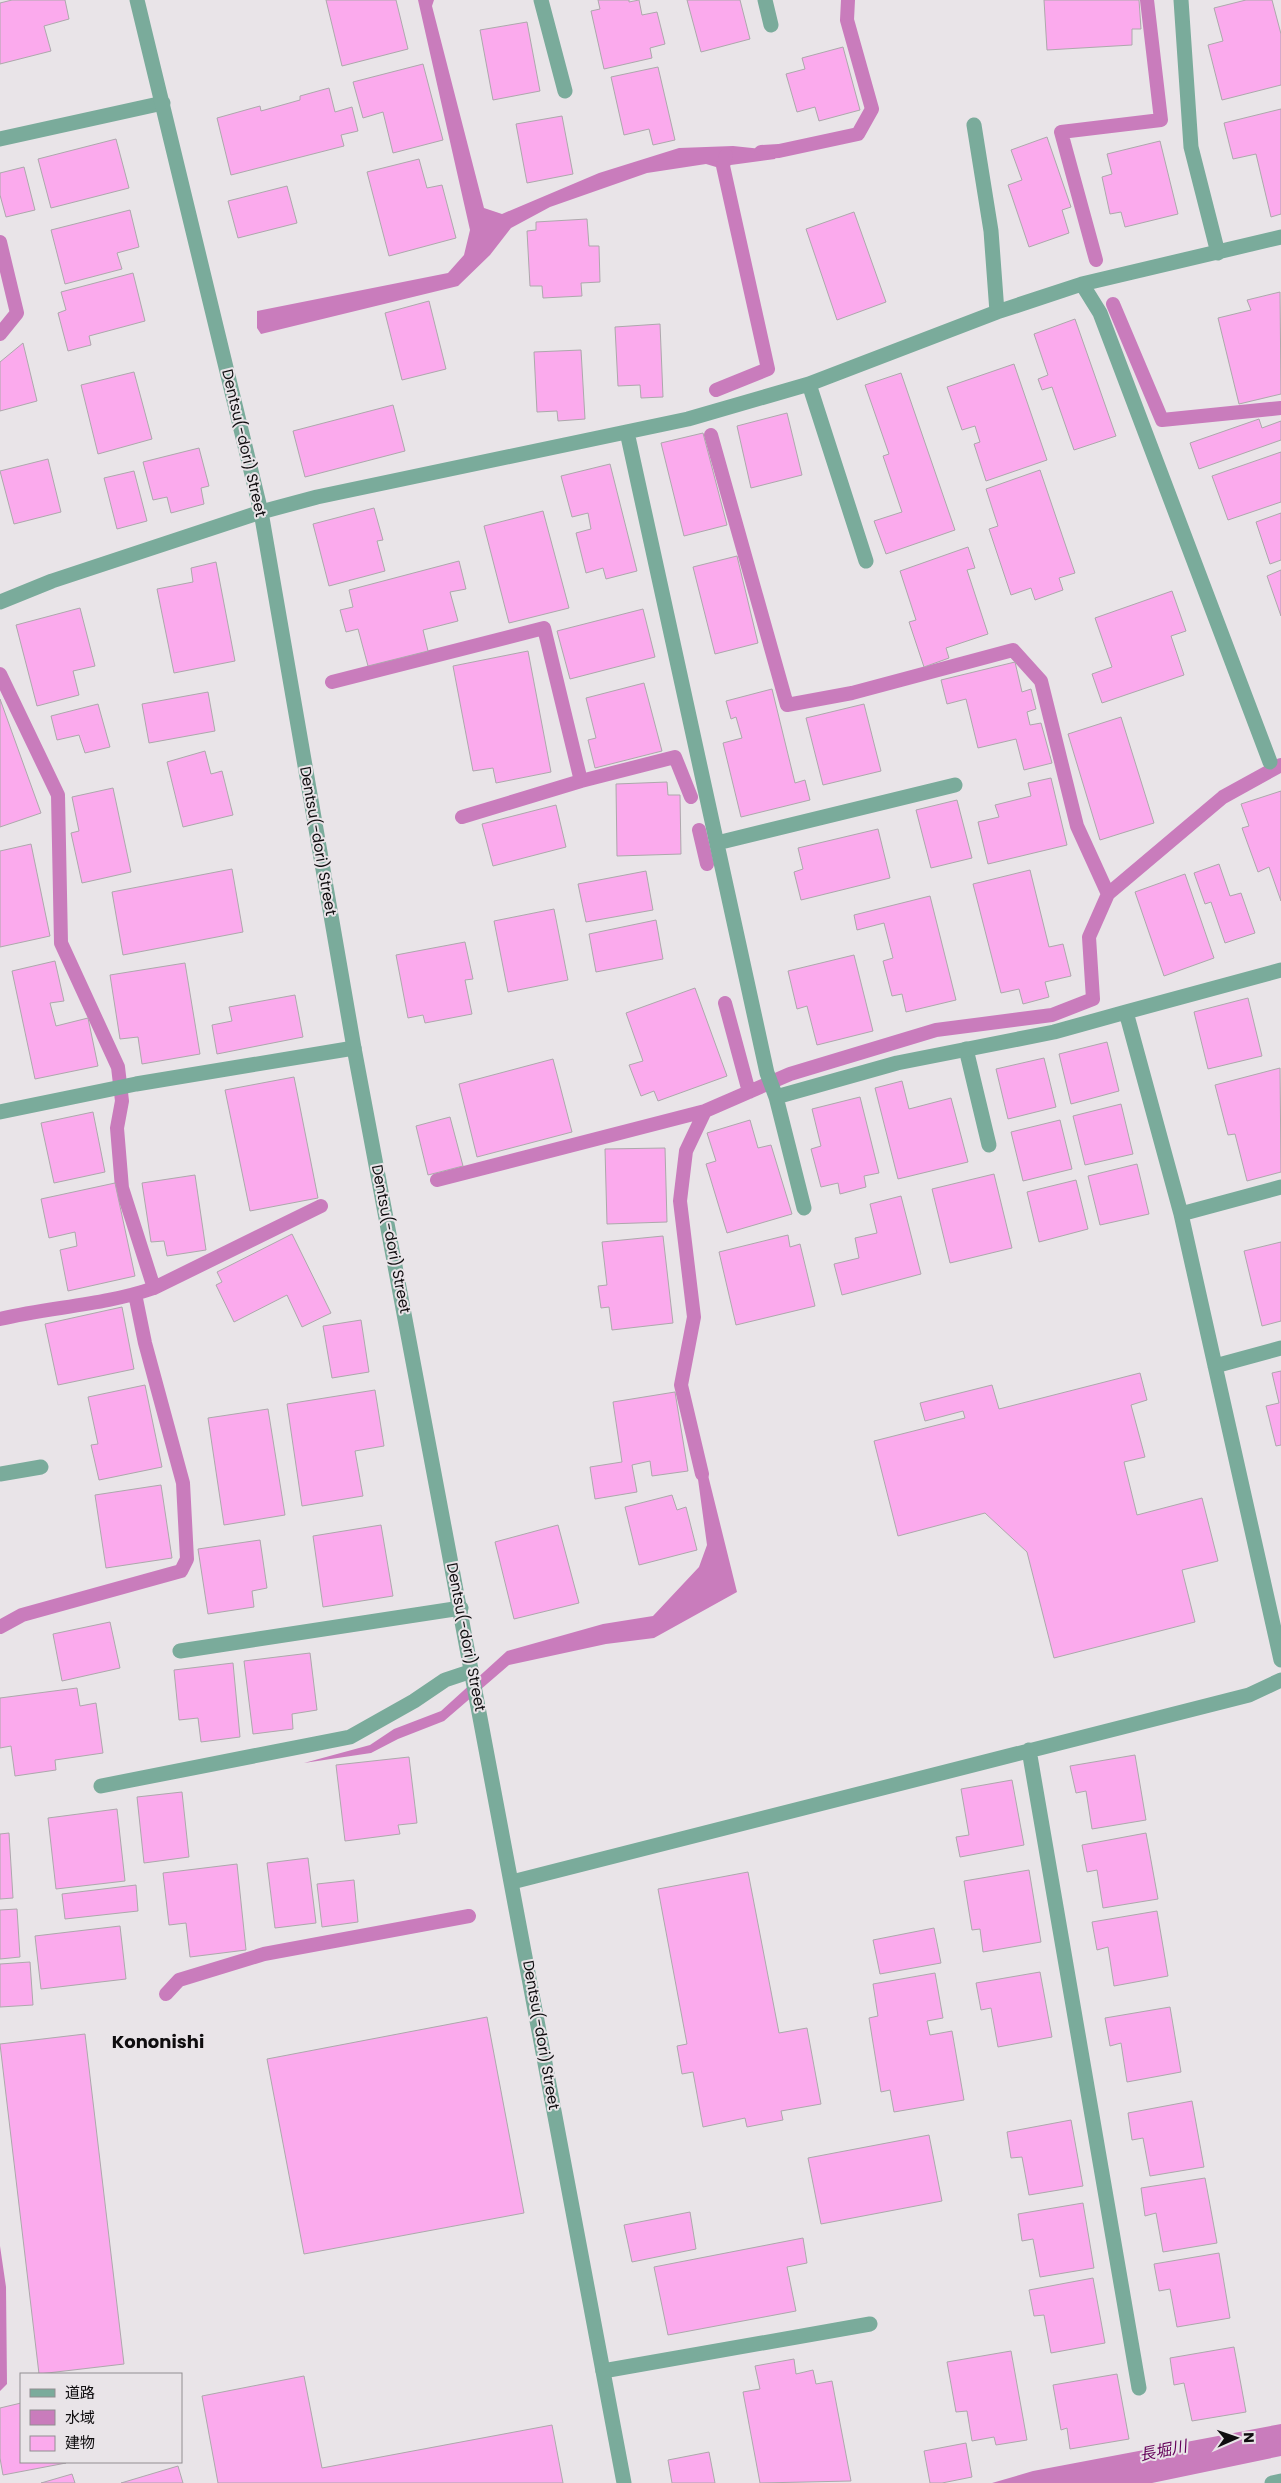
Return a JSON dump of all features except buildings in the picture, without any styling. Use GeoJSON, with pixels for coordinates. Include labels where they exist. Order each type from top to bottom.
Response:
{"type":"FeatureCollection","features":[{"type":"Feature","properties":{"kind":"street","name":"Dentsu(-dori) Street"},"geometry":{"type":"LineString","coordinates":[[137,0],[261,512],[354,1048],[461,1608],[624,2483]]}},
{"type":"Feature","properties":{"kind":"street"},"geometry":{"type":"LineString","coordinates":[[541,0],[566,91]]}},
{"type":"Feature","properties":{"kind":"street"},"geometry":{"type":"LineString","coordinates":[[765,0],[771,25]]}},
{"type":"Feature","properties":{"kind":"street"},"geometry":{"type":"LineString","coordinates":[[1181,0],[1191,147],[1218,253]]}},
{"type":"Feature","properties":{"kind":"street"},"geometry":{"type":"LineString","coordinates":[[0,139],[163,103]]}},
{"type":"Feature","properties":{"kind":"street"},"geometry":{"type":"LineString","coordinates":[[974,125],[992,231],[996,312]]}},
{"type":"Feature","properties":{"kind":"street"},"geometry":{"type":"LineString","coordinates":[[0,602],[52,581],[261,512],[316,497],[688,419],[808,384],[996,312],[1082,284],[1281,237]]}},
{"type":"Feature","properties":{"kind":"street"},"geometry":{"type":"LineString","coordinates":[[1082,284],[1100,313],[1270,762]]}},
{"type":"Feature","properties":{"kind":"street"},"geometry":{"type":"LineString","coordinates":[[808,384],[866,562]]}},
{"type":"Feature","properties":{"kind":"street"},"geometry":{"type":"LineString","coordinates":[[627,432],[767,1073],[776,1097],[804,1208]]}},
{"type":"Feature","properties":{"kind":"street"},"geometry":{"type":"LineString","coordinates":[[717,843],[955,785]]}},
{"type":"Feature","properties":{"kind":"street"},"geometry":{"type":"LineString","coordinates":[[776,1097],[898,1063],[1054,1032],[1281,970]]}},
{"type":"Feature","properties":{"kind":"street"},"geometry":{"type":"LineString","coordinates":[[1126,1012],[1181,1214],[1281,1660]]}},
{"type":"Feature","properties":{"kind":"street"},"geometry":{"type":"LineString","coordinates":[[0,1112],[106,1089],[354,1048]]}},
{"type":"Feature","properties":{"kind":"street"},"geometry":{"type":"LineString","coordinates":[[966,1049],[989,1145]]}},
{"type":"Feature","properties":{"kind":"street"},"geometry":{"type":"LineString","coordinates":[[1181,1214],[1281,1187]]}},
{"type":"Feature","properties":{"kind":"street"},"geometry":{"type":"LineString","coordinates":[[1215,1366],[1281,1348]]}},
{"type":"Feature","properties":{"kind":"street"},"geometry":{"type":"LineString","coordinates":[[0,1474],[41,1467]]}},
{"type":"Feature","properties":{"kind":"street"},"geometry":{"type":"LineString","coordinates":[[180,1651],[461,1608]]}},
{"type":"Feature","properties":{"kind":"street"},"geometry":{"type":"LineString","coordinates":[[101,1786],[350,1737],[414,1701],[445,1680],[472,1671]]}},
{"type":"Feature","properties":{"kind":"street"},"geometry":{"type":"LineString","coordinates":[[512,1882],[1249,1695],[1281,1680]]}},
{"type":"Feature","properties":{"kind":"street"},"geometry":{"type":"LineString","coordinates":[[1029,1750],[1139,2388]]}},
{"type":"Feature","properties":{"kind":"street"},"geometry":{"type":"LineString","coordinates":[[603,2371],[870,2324]]}},
{"type":"Feature","properties":{"kind":"street"},"geometry":{"type":"LineString","coordinates":[[1272,2483],[1281,2481]]}},
{"type":"Feature","properties":{"kind":"water"},"geometry":{"type":"Polygon","coordinates":[[[418,0],[434,0],[432,6],[484,208],[502,214],[599,173],[679,148],[733,146],[779,151],[775,159],[716,167],[706,164],[647,173],[550,207],[511,228],[490,255],[458,286],[261,334],[257,328],[257,311],[448,273],[464,255],[470,230],[418,0]]]}},
{"type":"Feature","properties":{"kind":"water"},"geometry":{"type":"Polygon","coordinates":[[[699,1456],[705,1463],[737,1592],[654,1638],[606,1644],[509,1665],[444,1721],[398,1739],[371,1753],[304,1763],[370,1745],[394,1729],[441,1711],[507,1651],[603,1624],[653,1616],[699,1567],[707,1545],[697,1472],[699,1456]]]}},
{"type":"Feature","properties":{"kind":"water"},"geometry":{"type":"Polygon","coordinates":[[[0,2246],[6,2287],[7,2384],[0,2391],[0,2246]]]}},
{"type":"Feature","properties":{"kind":"water","name":"長堀川"},"geometry":{"type":"Polygon","coordinates":[[[1281,2424],[1281,2456],[1152,2483],[992,2483],[1033,2471],[1281,2424]]]}},
{"type":"Feature","properties":{"kind":"waterway"},"geometry":{"type":"LineString","coordinates":[[761,152],[779,151],[858,134],[872,109],[847,20],[848,0]]}},
{"type":"Feature","properties":{"kind":"waterway"},"geometry":{"type":"LineString","coordinates":[[1096,260],[1061,132],[1161,120],[1147,0]]}},
{"type":"Feature","properties":{"kind":"waterway"},"geometry":{"type":"LineString","coordinates":[[716,390],[768,369],[723,166],[726,155]]}},
{"type":"Feature","properties":{"kind":"waterway"},"geometry":{"type":"LineString","coordinates":[[0,242],[17,313],[0,334]]}},
{"type":"Feature","properties":{"kind":"waterway"},"geometry":{"type":"LineString","coordinates":[[1113,304],[1162,420],[1281,408]]}},
{"type":"Feature","properties":{"kind":"waterway"},"geometry":{"type":"LineString","coordinates":[[711,435],[787,705],[852,693],[1013,650],[1041,681],[1077,826],[1108,894]]}},
{"type":"Feature","properties":{"kind":"waterway"},"geometry":{"type":"LineString","coordinates":[[332,682],[544,628],[581,781],[675,757],[691,797]]}},
{"type":"Feature","properties":{"kind":"waterway"},"geometry":{"type":"LineString","coordinates":[[0,674],[58,795],[61,943],[118,1067],[122,1101],[117,1128],[122,1188],[154,1288]]}},
{"type":"Feature","properties":{"kind":"waterway"},"geometry":{"type":"LineString","coordinates":[[437,1180],[705,1111],[790,1074],[936,1030],[1052,1015],[1093,999],[1089,937],[1108,894],[1223,797],[1281,765]]}},
{"type":"Feature","properties":{"kind":"waterway"},"geometry":{"type":"LineString","coordinates":[[462,817],[581,781]]}},
{"type":"Feature","properties":{"kind":"waterway"},"geometry":{"type":"LineString","coordinates":[[699,830],[707,864]]}},
{"type":"Feature","properties":{"kind":"waterway"},"geometry":{"type":"LineString","coordinates":[[725,1003],[749,1092]]}},
{"type":"Feature","properties":{"kind":"waterway"},"geometry":{"type":"LineString","coordinates":[[702,1474],[681,1385],[694,1317],[680,1201],[686,1151],[705,1111]]}},
{"type":"Feature","properties":{"kind":"waterway"},"geometry":{"type":"LineString","coordinates":[[0,1319],[97,1302],[154,1288],[321,1206]]}},
{"type":"Feature","properties":{"kind":"waterway"},"geometry":{"type":"LineString","coordinates":[[0,1627],[22,1615],[181,1571],[187,1559],[183,1483],[145,1343],[135,1294]]}},
{"type":"Feature","properties":{"kind":"waterway"},"geometry":{"type":"LineString","coordinates":[[166,1994],[179,1980],[264,1954],[469,1916]]}},
{"type":"Feature","properties":{"kind":"district","name":"Kononishi"},"geometry":{"type":"Point","coordinates":[158,2042]}}]}
